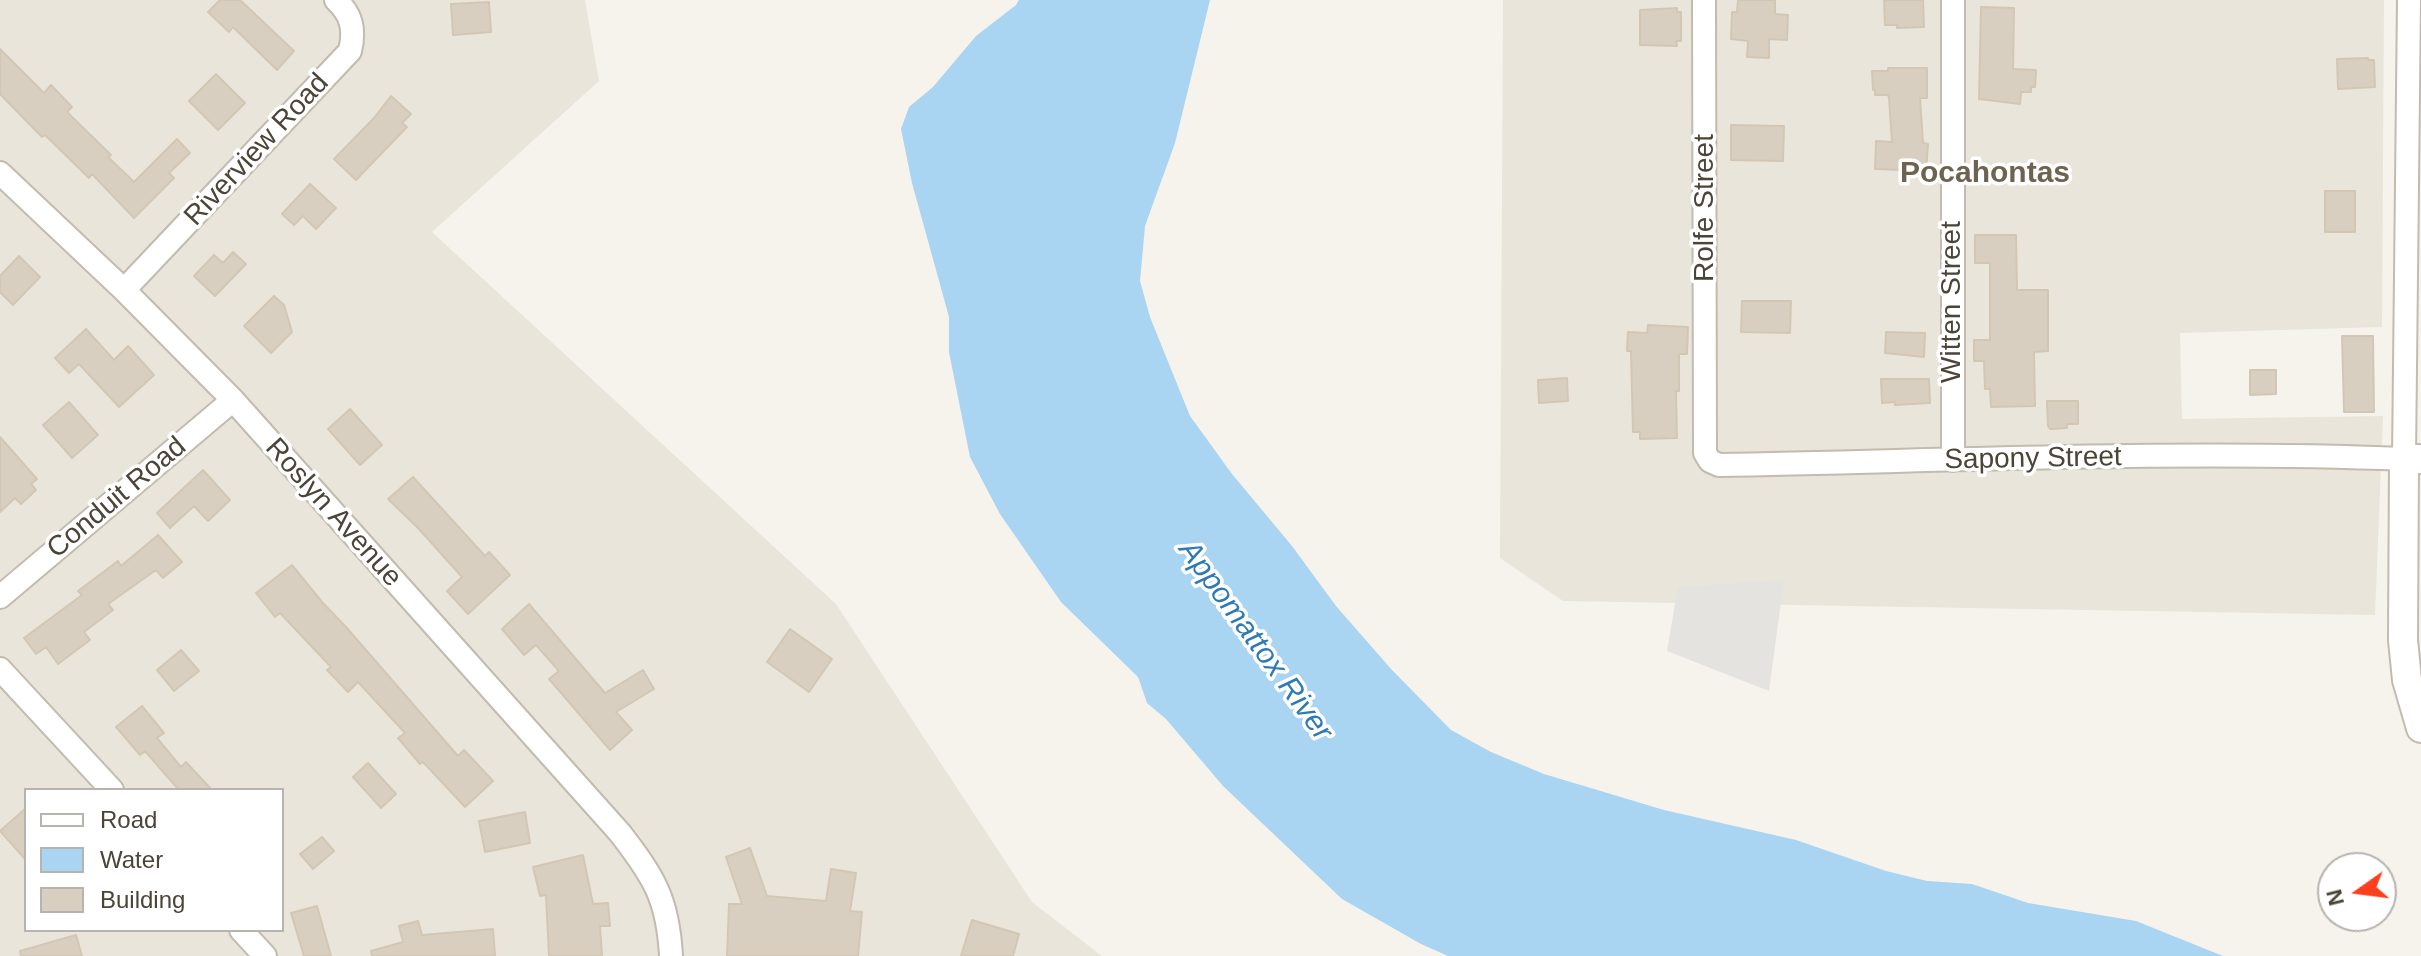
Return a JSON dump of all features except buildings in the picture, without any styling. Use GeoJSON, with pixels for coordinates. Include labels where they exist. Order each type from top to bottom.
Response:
{"type":"FeatureCollection","features":[{"type":"Feature","properties":{"kind":"street","name":"Riverview Road"},"geometry":{"type":"LineString","coordinates":[[124,290],[350,51],[353,40],[348,12],[336,0]]}},
{"type":"Feature","properties":{"kind":"street","name":"Rolfe Street"},"geometry":{"type":"LineString","coordinates":[[1704,0],[1705,416]]}},
{"type":"Feature","properties":{"kind":"street","name":"Witten Street"},"geometry":{"type":"LineString","coordinates":[[1953,0],[1953,460]]}},
{"type":"Feature","properties":{"kind":"street"},"geometry":{"type":"LineString","coordinates":[[2409,0],[2412,459],[2403,578],[2403,640],[2416,717],[2421,728]]}},
{"type":"Feature","properties":{"kind":"street","name":"Roslyn Avenue"},"geometry":{"type":"LineString","coordinates":[[0,173],[124,290],[233,400],[620,833],[648,869],[664,908],[671,956]]}},
{"type":"Feature","properties":{"kind":"street","name":"Conduit Road"},"geometry":{"type":"LineString","coordinates":[[0,597],[233,400]]}},
{"type":"Feature","properties":{"kind":"street","name":"Sapony Street"},"geometry":{"type":"LineString","coordinates":[[1705,416],[1705,453],[1710,461],[1719,465],[2321,455],[2412,459]]}},
{"type":"Feature","properties":{"kind":"street"},"geometry":{"type":"LineString","coordinates":[[0,669],[110,788]]}},
{"type":"Feature","properties":{"kind":"street"},"geometry":{"type":"LineString","coordinates":[[243,932],[265,956]]}},
{"type":"Feature","properties":{"kind":"shaded area"},"geometry":{"type":"Polygon","coordinates":[[[0,0],[585,0],[599,81],[432,232],[836,604],[1032,902],[1102,956],[0,956],[0,0]]]}},
{"type":"Feature","properties":{"kind":"shaded area"},"geometry":{"type":"Polygon","coordinates":[[[1503,0],[2384,0],[2382,327],[2180,333],[2182,419],[2383,416],[2375,615],[1563,601],[1500,558],[1503,0]]]}},
{"type":"Feature","properties":{"kind":"shaded area"},"geometry":{"type":"Polygon","coordinates":[[[1784,580],[1769,691],[1667,651],[1678,587],[1784,580]]]}},
{"type":"Feature","properties":{"kind":"water","name":"Appomattox River"},"geometry":{"type":"Polygon","coordinates":[[[1019,0],[1210,0],[1175,143],[1145,226],[1140,281],[1150,317],[1190,416],[1232,474],[1292,546],[1336,606],[1392,670],[1451,730],[1491,752],[1544,774],[1664,810],[1796,840],[1886,871],[1927,881],[1972,884],[2028,903],[2136,921],[2223,956],[1448,956],[1342,899],[1223,786],[1166,719],[1147,703],[1138,677],[1061,602],[1000,514],[970,457],[949,352],[949,317],[912,183],[901,129],[909,107],[933,87],[976,36],[1019,0]]]}},
{"type":"Feature","properties":{"kind":"district","name":"Pocahontas"},"geometry":{"type":"Point","coordinates":[1985,174]}}]}
